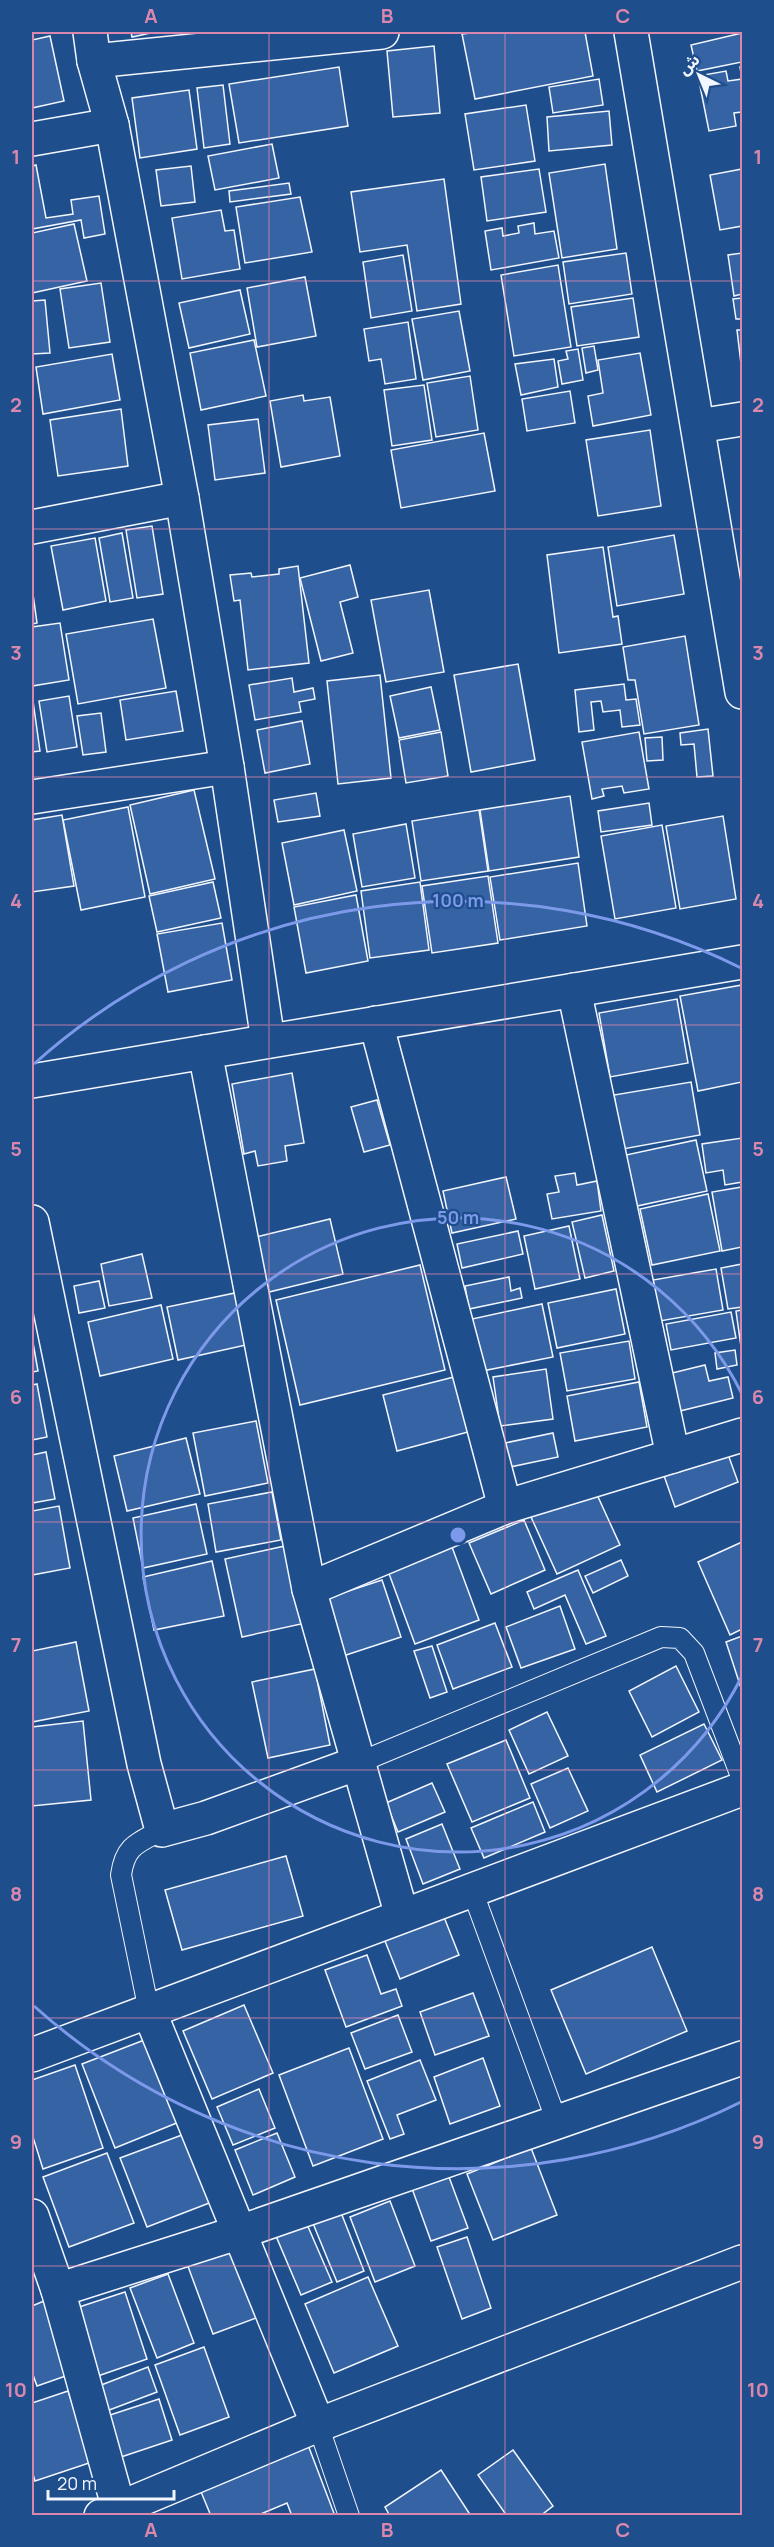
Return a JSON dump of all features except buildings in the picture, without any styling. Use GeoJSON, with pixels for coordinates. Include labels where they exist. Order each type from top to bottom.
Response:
{"type":"FeatureCollection","features":[{"type":"Feature","properties":{"kind":"street"},"geometry":{"type":"LineString","coordinates":[[268,1041],[227,767],[182,498],[112,125],[92,46],[364,32]]}},
{"type":"Feature","properties":{"kind":"street"},"geometry":{"type":"LineString","coordinates":[[631,32],[742,689]]}},
{"type":"Feature","properties":{"kind":"street"},"geometry":{"type":"LineString","coordinates":[[32,139],[112,125]]}},
{"type":"Feature","properties":{"kind":"street"},"geometry":{"type":"LineString","coordinates":[[698,426],[742,419]]}},
{"type":"Feature","properties":{"kind":"street"},"geometry":{"type":"LineString","coordinates":[[32,527],[182,498]]}},
{"type":"Feature","properties":{"kind":"street"},"geometry":{"type":"LineString","coordinates":[[32,797],[227,767]]}},
{"type":"Feature","properties":{"kind":"street"},"geometry":{"type":"LineString","coordinates":[[32,1081],[742,962]]}},
{"type":"Feature","properties":{"kind":"street"},"geometry":{"type":"LineString","coordinates":[[574,990],[673,1456]]}},
{"type":"Feature","properties":{"kind":"street"},"geometry":{"type":"LineString","coordinates":[[376,1023],[505,1507]]}},
{"type":"Feature","properties":{"kind":"street"},"geometry":{"type":"LineString","coordinates":[[205,1052],[309,1589],[402,1916]]}},
{"type":"Feature","properties":{"kind":"street"},"geometry":{"type":"LineString","coordinates":[[32,1222],[141,1752],[162,1830],[206,1818],[358,1763]]}},
{"type":"Feature","properties":{"kind":"street"},"geometry":{"type":"LineString","coordinates":[[309,1589],[505,1507],[742,1435]]}},
{"type":"Feature","properties":{"kind":"street"},"geometry":{"type":"LineString","coordinates":[[32,2055],[742,1789]]}},
{"type":"Feature","properties":{"kind":"street"},"geometry":{"type":"LineString","coordinates":[[149,2011],[318,2425]]}},
{"type":"Feature","properties":{"kind":"street"},"geometry":{"type":"LineString","coordinates":[[58,2290],[240,2232],[742,2058]]}},
{"type":"Feature","properties":{"kind":"street"},"geometry":{"type":"LineString","coordinates":[[32,2216],[58,2290],[114,2513],[318,2425],[742,2262]]}},
{"type":"Feature","properties":{"kind":"lane"},"geometry":{"type":"LineString","coordinates":[[358,1763],[661,1637],[680,1638],[694,1653],[742,1779]]}},
{"type":"Feature","properties":{"kind":"lane"},"geometry":{"type":"LineString","coordinates":[[149,2011],[121,1875],[124,1858],[134,1844],[162,1830]]}},
{"type":"Feature","properties":{"kind":"lane"},"geometry":{"type":"LineString","coordinates":[[472,1890],[557,2122]]}},
{"type":"Feature","properties":{"kind":"lane"},"geometry":{"type":"LineString","coordinates":[[318,2425],[349,2516]]}}]}
